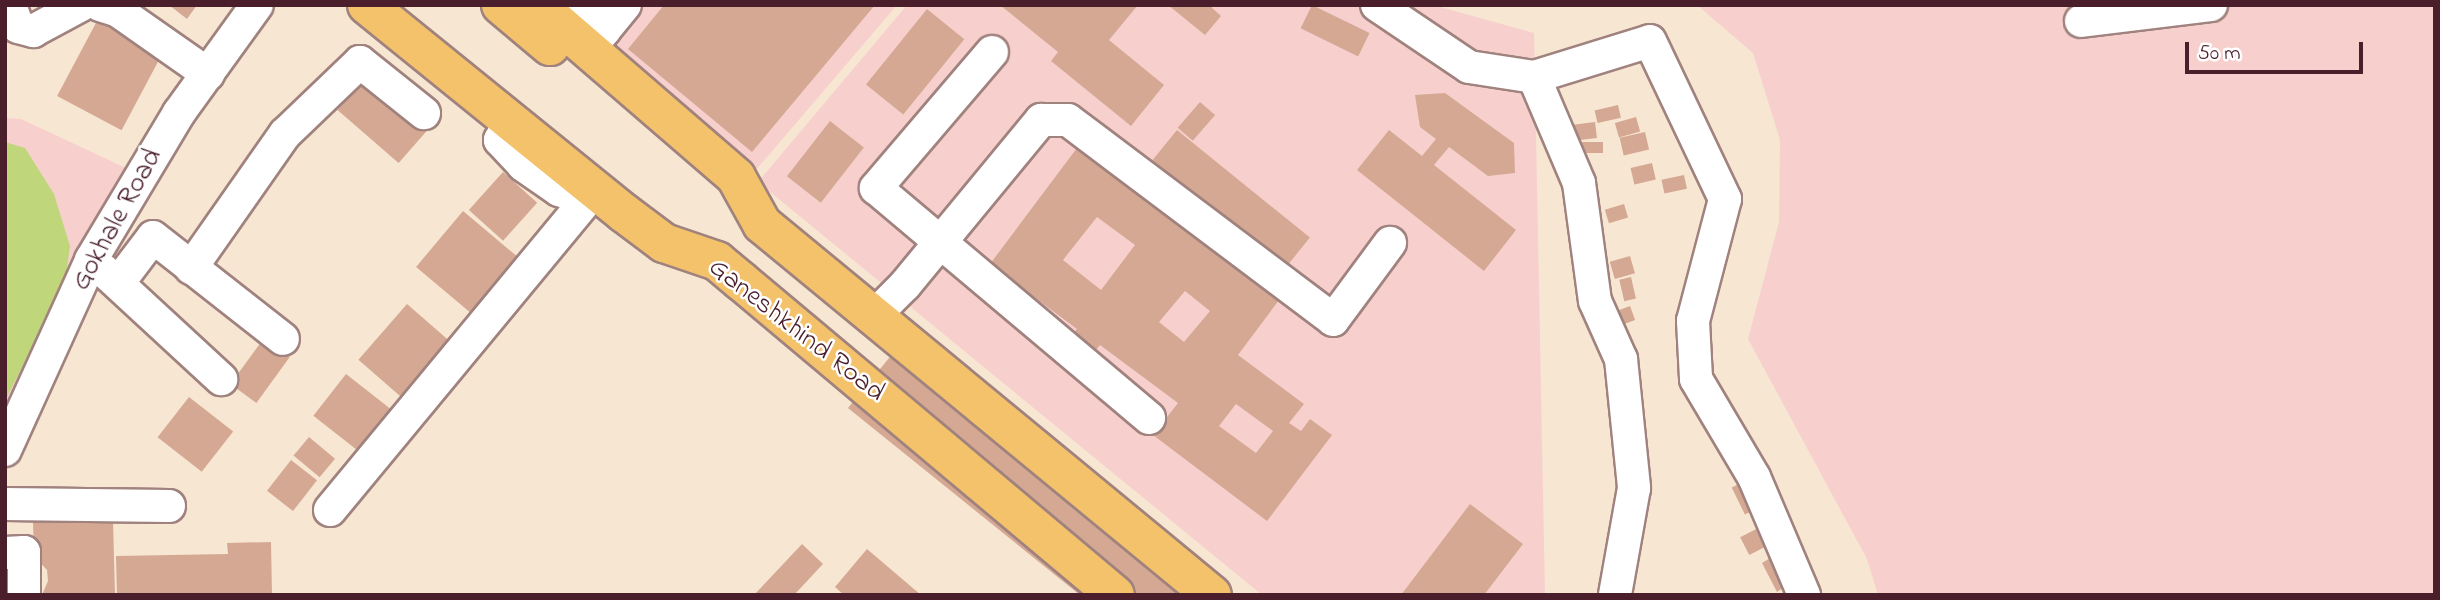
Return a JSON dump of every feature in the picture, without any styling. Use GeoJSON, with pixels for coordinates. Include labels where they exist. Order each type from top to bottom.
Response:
{"type":"FeatureCollection","features":[{"type":"Feature","properties":{"kind":"main road","name":"Ganeshkhind Road"},"geometry":{"type":"LineString","coordinates":[[367,5],[664,243],[717,261],[1115,595]]}},
{"type":"Feature","properties":{"kind":"main road"},"geometry":{"type":"LineString","coordinates":[[405,5],[717,261]]}},
{"type":"Feature","properties":{"kind":"main road"},"geometry":{"type":"LineString","coordinates":[[501,5],[762,224]]}},
{"type":"Feature","properties":{"kind":"main road","name":"Ganeshkhind Road"},"geometry":{"type":"LineString","coordinates":[[537,5],[596,40],[736,177],[762,224],[872,318],[1212,595]]}},
{"type":"Feature","properties":{"kind":"street"},"geometry":{"type":"LineString","coordinates":[[10,5],[18,27],[33,31],[81,5]]}},
{"type":"Feature","properties":{"kind":"street"},"geometry":{"type":"LineString","coordinates":[[100,5],[118,11],[208,74]]}},
{"type":"Feature","properties":{"kind":"street","name":"Gokhale Road"},"geometry":{"type":"LineString","coordinates":[[5,450],[91,260],[179,113],[257,5]]}},
{"type":"Feature","properties":{"kind":"street"},"geometry":{"type":"LineString","coordinates":[[576,5],[596,40],[625,5]]}},
{"type":"Feature","properties":{"kind":"street"},"geometry":{"type":"LineString","coordinates":[[1377,5],[1469,67],[1534,77],[1650,41],[1725,199],[1693,321],[1696,379],[1754,477],[1804,595]]}},
{"type":"Feature","properties":{"kind":"street"},"geometry":{"type":"LineString","coordinates":[[2081,21],[2211,5]]}},
{"type":"Feature","properties":{"kind":"street"},"geometry":{"type":"LineString","coordinates":[[992,52],[876,188],[1149,418]]}},
{"type":"Feature","properties":{"kind":"street"},"geometry":{"type":"LineString","coordinates":[[191,268],[285,134],[360,62],[424,113]]}},
{"type":"Feature","properties":{"kind":"street"},"geometry":{"type":"LineString","coordinates":[[1534,77],[1579,183],[1595,302],[1621,359],[1634,488],[1615,595]]}},
{"type":"Feature","properties":{"kind":"street"},"geometry":{"type":"LineString","coordinates":[[872,318],[939,243],[1041,120],[1068,120],[1332,320],[1390,243]]}},
{"type":"Feature","properties":{"kind":"street"},"geometry":{"type":"LineString","coordinates":[[330,510],[591,187]]}},
{"type":"Feature","properties":{"kind":"street"},"geometry":{"type":"LineString","coordinates":[[119,282],[153,237],[283,339]]}},
{"type":"Feature","properties":{"kind":"street"},"geometry":{"type":"LineString","coordinates":[[91,260],[119,282],[221,379]]}},
{"type":"Feature","properties":{"kind":"street"},"geometry":{"type":"LineString","coordinates":[[5,504],[169,506]]}},
{"type":"Feature","properties":{"kind":"street"},"geometry":{"type":"LineString","coordinates":[[5,553],[24,552],[24,595]]}},
{"type":"Feature","properties":{"kind":"shaded area"},"geometry":{"type":"Polygon","coordinates":[[[640,5],[897,5],[750,177],[599,53],[640,5]]]}},
{"type":"Feature","properties":{"kind":"shaded area"},"geometry":{"type":"Polygon","coordinates":[[[907,5],[1433,5],[1534,33],[1545,595],[1262,595],[758,182],[907,5]]]}},
{"type":"Feature","properties":{"kind":"shaded area"},"geometry":{"type":"Polygon","coordinates":[[[1697,5],[2435,5],[2435,595],[1878,595],[1867,559],[1748,339],[1779,222],[1780,140],[1753,53],[1697,5]]]}},
{"type":"Feature","properties":{"kind":"shaded area"},"geometry":{"type":"Polygon","coordinates":[[[5,118],[21,119],[126,168],[5,405],[5,118]]]}},
{"type":"Feature","properties":{"kind":"green space"},"geometry":{"type":"Polygon","coordinates":[[[5,142],[25,148],[54,194],[70,246],[65,283],[5,401],[5,142]]]}},
{"type":"Feature","properties":{"kind":"building"},"geometry":{"type":"Polygon","coordinates":[[[169,5],[197,5],[187,19],[169,5]]]}},
{"type":"Feature","properties":{"kind":"building"},"geometry":{"type":"Polygon","coordinates":[[[664,5],[875,5],[752,152],[628,49],[664,5]]]}},
{"type":"Feature","properties":{"kind":"building"},"geometry":{"type":"Polygon","coordinates":[[[1000,5],[1138,5],[1109,40],[1164,85],[1131,126],[1051,61],[1058,52],[1000,5]]]}},
{"type":"Feature","properties":{"kind":"building"},"geometry":{"type":"Polygon","coordinates":[[[1168,5],[1209,5],[1221,16],[1205,35],[1168,5]]]}},
{"type":"Feature","properties":{"kind":"building"},"geometry":{"type":"Polygon","coordinates":[[[1312,5],[1370,33],[1358,56],[1301,28],[1312,5]]]}},
{"type":"Feature","properties":{"kind":"building"},"geometry":{"type":"Polygon","coordinates":[[[927,9],[964,39],[903,115],[866,84],[927,9]]]}},
{"type":"Feature","properties":{"kind":"building"},"geometry":{"type":"Polygon","coordinates":[[[97,21],[161,55],[122,130],[57,96],[97,21]]]}},
{"type":"Feature","properties":{"kind":"building"},"geometry":{"type":"Polygon","coordinates":[[[367,76],[428,129],[399,163],[337,110],[367,76]]]}},
{"type":"Feature","properties":{"kind":"building"},"geometry":{"type":"Polygon","coordinates":[[[1445,93],[1514,143],[1515,173],[1488,176],[1449,147],[1434,165],[1516,230],[1484,271],[1357,170],[1389,130],[1422,156],[1436,139],[1420,127],[1415,95],[1445,93]]]}},
{"type":"Feature","properties":{"kind":"building"},"geometry":{"type":"Polygon","coordinates":[[[1200,102],[1215,115],[1193,141],[1178,128],[1200,102]]]}},
{"type":"Feature","properties":{"kind":"building"},"geometry":{"type":"Polygon","coordinates":[[[1618,105],[1621,118],[1598,123],[1595,110],[1618,105]]]}},
{"type":"Feature","properties":{"kind":"building"},"geometry":{"type":"Polygon","coordinates":[[[1636,117],[1640,131],[1619,137],[1615,123],[1636,117]]]}},
{"type":"Feature","properties":{"kind":"building"},"geometry":{"type":"Polygon","coordinates":[[[830,121],[864,147],[821,203],[787,176],[830,121]]]}},
{"type":"Feature","properties":{"kind":"building"},"geometry":{"type":"Polygon","coordinates":[[[1595,122],[1597,138],[1569,141],[1567,125],[1595,122]]]}},
{"type":"Feature","properties":{"kind":"building"},"geometry":{"type":"Polygon","coordinates":[[[1177,130],[1310,238],[1285,268],[1152,160],[1177,130]]]}},
{"type":"Feature","properties":{"kind":"building"},"geometry":{"type":"Polygon","coordinates":[[[1645,132],[1649,150],[1624,155],[1620,138],[1645,132]]]}},
{"type":"Feature","properties":{"kind":"building"},"geometry":{"type":"Polygon","coordinates":[[[1575,142],[1603,142],[1603,153],[1575,153],[1575,142]]]}},
{"type":"Feature","properties":{"kind":"building"},"geometry":{"type":"Polygon","coordinates":[[[1080,144],[1282,296],[1238,355],[1304,404],[1289,423],[1301,431],[1310,419],[1332,435],[1267,521],[1153,435],[1178,403],[1100,345],[1088,360],[1065,343],[1077,329],[990,264],[1080,144]],[[1097,217],[1063,260],[1101,290],[1135,245],[1097,217]],[[1185,291],[1159,322],[1184,342],[1210,311],[1185,291]],[[1236,404],[1219,426],[1256,453],[1273,431],[1236,404]]]}},
{"type":"Feature","properties":{"kind":"building"},"geometry":{"type":"Polygon","coordinates":[[[1652,163],[1656,180],[1634,185],[1631,168],[1652,163]]]}},
{"type":"Feature","properties":{"kind":"building"},"geometry":{"type":"Polygon","coordinates":[[[503,172],[537,203],[503,241],[469,210],[503,172]]]}},
{"type":"Feature","properties":{"kind":"building"},"geometry":{"type":"Polygon","coordinates":[[[1684,175],[1687,189],[1664,193],[1662,180],[1684,175]]]}},
{"type":"Feature","properties":{"kind":"building"},"geometry":{"type":"Polygon","coordinates":[[[1624,204],[1628,217],[1609,223],[1605,210],[1624,204]]]}},
{"type":"Feature","properties":{"kind":"building"},"geometry":{"type":"Polygon","coordinates":[[[463,211],[520,259],[474,315],[416,267],[463,211]]]}},
{"type":"Feature","properties":{"kind":"building"},"geometry":{"type":"Polygon","coordinates":[[[1630,256],[1635,273],[1615,279],[1610,262],[1630,256]]]}},
{"type":"Feature","properties":{"kind":"building"},"geometry":{"type":"Polygon","coordinates":[[[1631,277],[1636,298],[1624,301],[1619,280],[1631,277]]]}},
{"type":"Feature","properties":{"kind":"building"},"geometry":{"type":"Polygon","coordinates":[[[407,304],[456,347],[408,402],[358,360],[407,304]]]}},
{"type":"Feature","properties":{"kind":"building"},"geometry":{"type":"Polygon","coordinates":[[[1630,306],[1635,320],[1621,325],[1616,311],[1630,306]]]}},
{"type":"Feature","properties":{"kind":"building"},"geometry":{"type":"Polygon","coordinates":[[[264,338],[290,357],[256,403],[230,384],[264,338]]]}},
{"type":"Feature","properties":{"kind":"building"},"geometry":{"type":"Polygon","coordinates":[[[903,341],[1218,595],[1080,595],[848,408],[903,341]]]}},
{"type":"Feature","properties":{"kind":"building"},"geometry":{"type":"Polygon","coordinates":[[[346,374],[398,415],[365,456],[313,416],[346,374]]]}},
{"type":"Feature","properties":{"kind":"building"},"geometry":{"type":"Polygon","coordinates":[[[189,397],[233,431],[202,472],[158,437],[189,397]]]}},
{"type":"Feature","properties":{"kind":"building"},"geometry":{"type":"Polygon","coordinates":[[[309,437],[335,459],[320,477],[294,455],[309,437]]]}},
{"type":"Feature","properties":{"kind":"building"},"geometry":{"type":"Polygon","coordinates":[[[291,460],[317,480],[293,511],[267,491],[291,460]]]}},
{"type":"Feature","properties":{"kind":"building"},"geometry":{"type":"Polygon","coordinates":[[[1747,480],[1760,507],[1745,514],[1732,487],[1747,480]]]}},
{"type":"Feature","properties":{"kind":"building"},"geometry":{"type":"Polygon","coordinates":[[[1470,504],[1523,544],[1484,595],[1401,595],[1470,504]]]}},
{"type":"Feature","properties":{"kind":"building"},"geometry":{"type":"Polygon","coordinates":[[[113,521],[115,595],[42,595],[48,581],[47,570],[34,556],[33,522],[113,521]]]}},
{"type":"Feature","properties":{"kind":"building"},"geometry":{"type":"Polygon","coordinates":[[[1766,524],[1775,542],[1749,555],[1740,537],[1766,524]]]}},
{"type":"Feature","properties":{"kind":"building"},"geometry":{"type":"Polygon","coordinates":[[[271,542],[272,595],[117,595],[116,556],[228,554],[227,543],[271,542]]]}},
{"type":"Feature","properties":{"kind":"building"},"geometry":{"type":"Polygon","coordinates":[[[802,544],[823,564],[794,595],[754,595],[802,544]]]}},
{"type":"Feature","properties":{"kind":"building"},"geometry":{"type":"Polygon","coordinates":[[[867,549],[921,595],[844,595],[835,587],[867,549]]]}},
{"type":"Feature","properties":{"kind":"building"},"geometry":{"type":"Polygon","coordinates":[[[1780,552],[1793,581],[1777,592],[1762,563],[1780,552]]]}}]}
